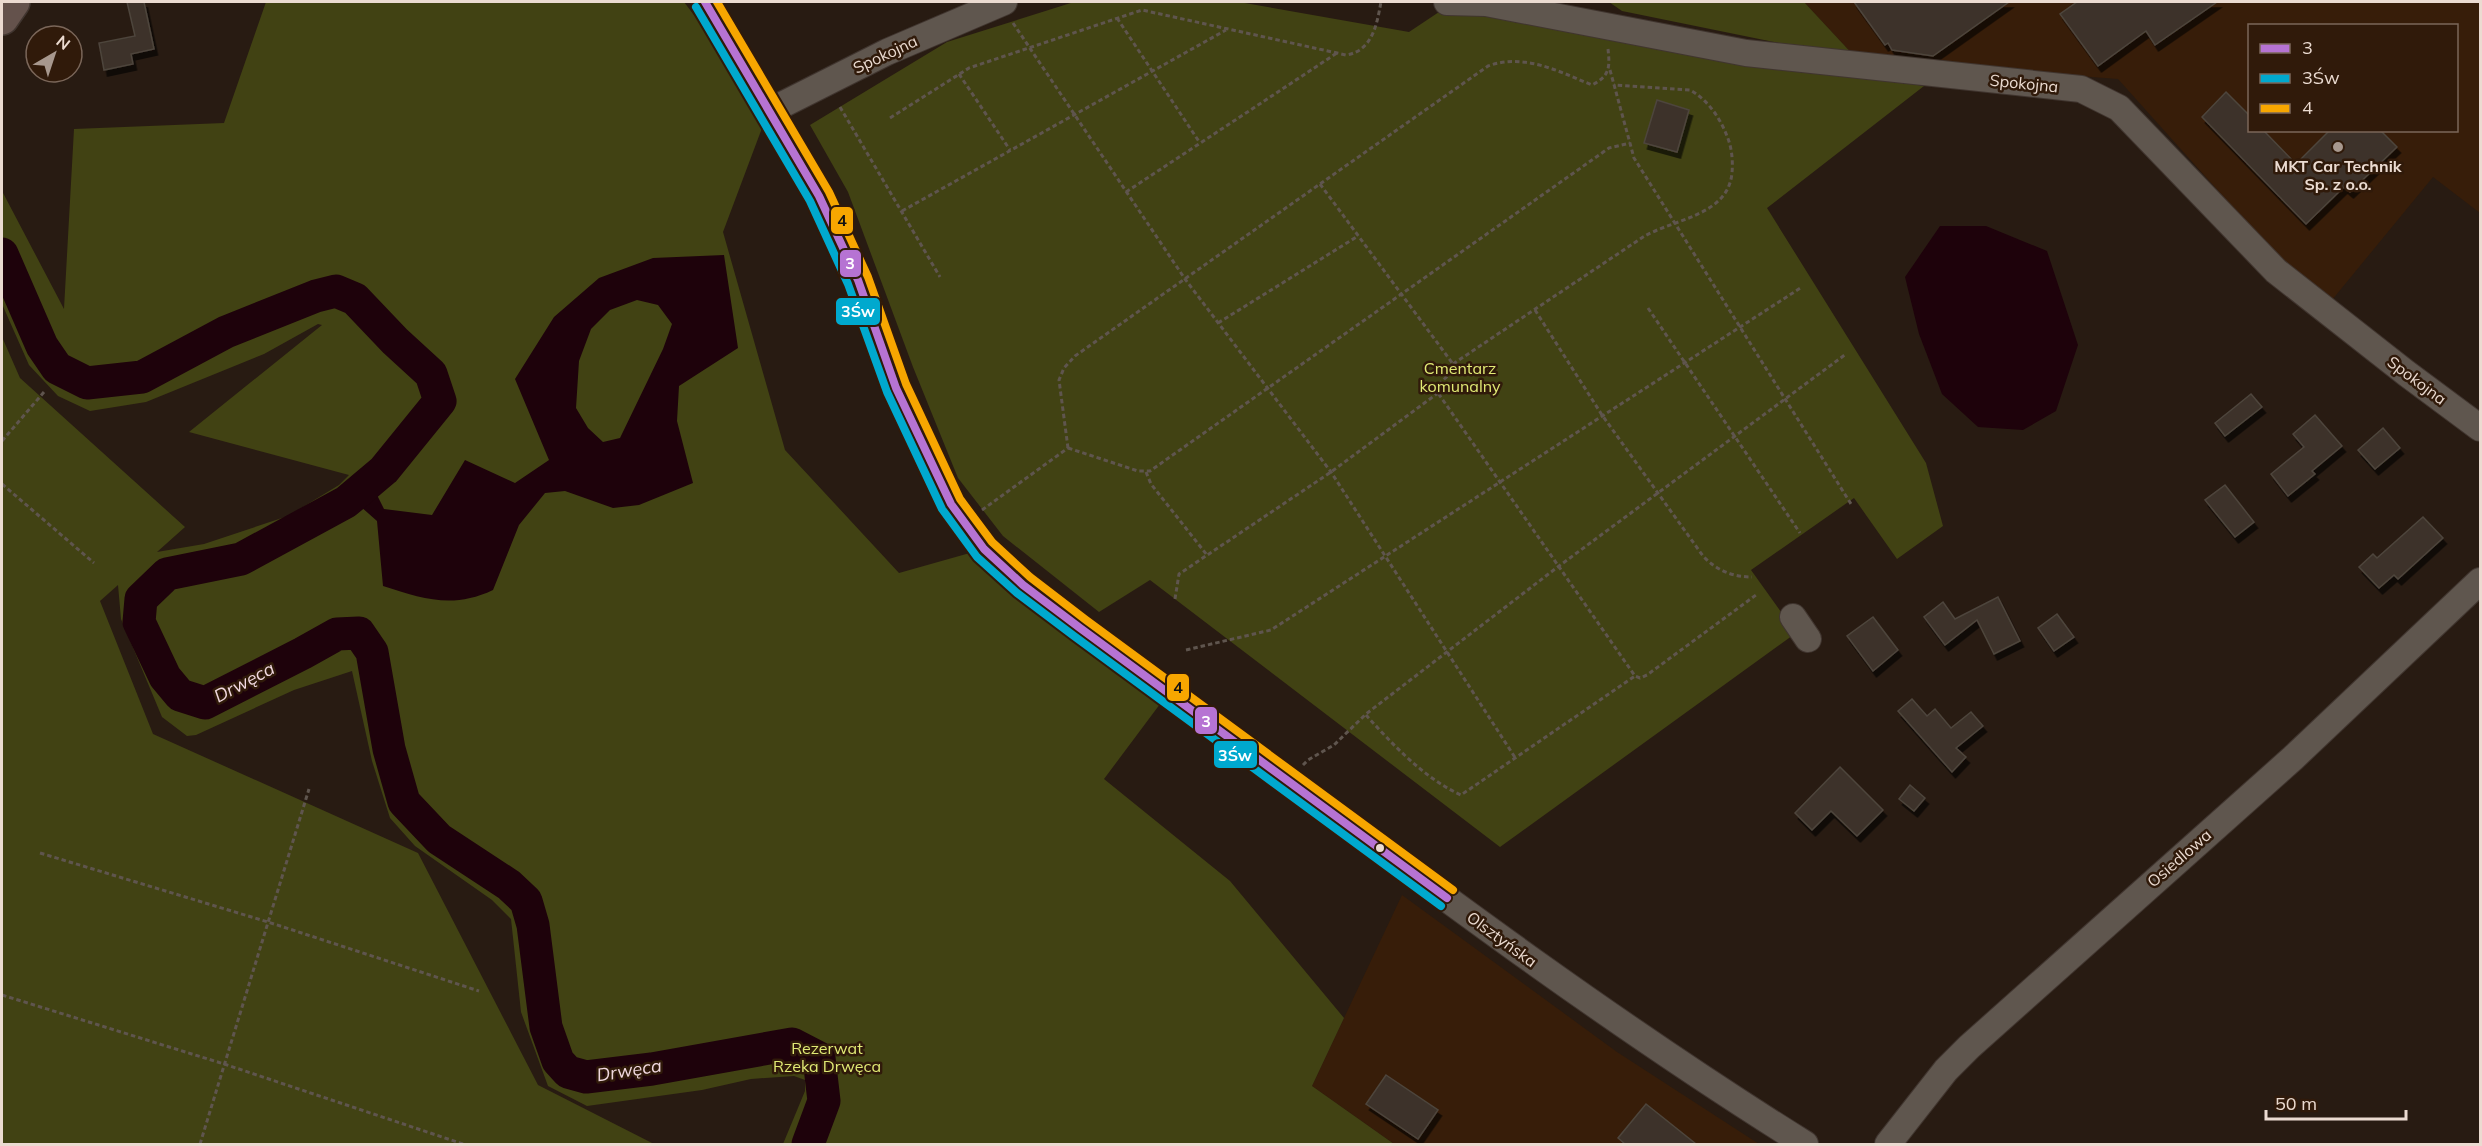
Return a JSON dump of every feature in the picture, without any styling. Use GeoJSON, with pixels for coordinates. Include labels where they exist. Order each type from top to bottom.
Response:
{"type":"FeatureCollection","features":[{"type":"Feature","properties":{"kind":"highway"},"geometry":{"type":"LineString","coordinates":[[2,18],[13,2]]}},
{"type":"Feature","properties":{"kind":"street","name":"Olsztyńska"},"geometry":{"type":"LineString","coordinates":[[705,2],[819,196],[854,269],[896,388],[951,504],[984,549],[1023,585],[1600,1011],[1729,1097],[1805,1144]]}},
{"type":"Feature","properties":{"kind":"street","name":"Spokojna"},"geometry":{"type":"LineString","coordinates":[[1447,2],[1488,2],[1746,53],[2081,89],[2120,108],[2276,270],[2406,373],[2481,428]]}},
{"type":"Feature","properties":{"kind":"street","name":"Spokojna"},"geometry":{"type":"LineString","coordinates":[[768,112],[887,52],[1002,3]]}},
{"type":"Feature","properties":{"kind":"street","name":"Osiedlowa"},"geometry":{"type":"LineString","coordinates":[[1888,1144],[1946,1070],[1969,1047],[2293,758],[2481,581]]}},
{"type":"Feature","properties":{"kind":"street"},"geometry":{"type":"LineString","coordinates":[[1793,617],[1808,639]]}},
{"type":"Feature","properties":{"kind":"path"},"geometry":{"type":"LineString","coordinates":[[890,117],[959,74],[1029,47],[1142,10],[1337,53],[1352,54],[1374,35],[1381,2]]}},
{"type":"Feature","properties":{"kind":"path"},"geometry":{"type":"LineString","coordinates":[[1002,3],[1029,47],[1185,279],[1331,472],[1516,759]]}},
{"type":"Feature","properties":{"kind":"path"},"geometry":{"type":"LineString","coordinates":[[1117,18],[1200,143]]}},
{"type":"Feature","properties":{"kind":"path"},"geometry":{"type":"LineString","coordinates":[[1606,26],[1610,68],[1634,158],[1851,504]]}},
{"type":"Feature","properties":{"kind":"path"},"geometry":{"type":"LineString","coordinates":[[902,210],[1227,29]]}},
{"type":"Feature","properties":{"kind":"path"},"geometry":{"type":"LineString","coordinates":[[1126,192],[1337,53]]}},
{"type":"Feature","properties":{"kind":"path"},"geometry":{"type":"LineString","coordinates":[[1068,448],[1060,374],[1076,356],[1488,66],[1513,60],[1528,62],[1592,85],[1601,80],[1610,68]]}},
{"type":"Feature","properties":{"kind":"path"},"geometry":{"type":"LineString","coordinates":[[959,74],[1010,150]]}},
{"type":"Feature","properties":{"kind":"path"},"geometry":{"type":"LineString","coordinates":[[1453,364],[1643,237],[1706,210],[1724,197],[1728,190],[1732,168],[1732,151],[1722,124],[1710,107],[1690,90],[1614,85]]}},
{"type":"Feature","properties":{"kind":"path"},"geometry":{"type":"LineString","coordinates":[[840,107],[940,277]]}},
{"type":"Feature","properties":{"kind":"path"},"geometry":{"type":"LineString","coordinates":[[1146,472],[1609,148],[1630,143]]}},
{"type":"Feature","properties":{"kind":"path"},"geometry":{"type":"LineString","coordinates":[[1320,184],[1453,364],[1455,369],[1436,387],[1438,393],[1635,676],[1640,678],[1647,675],[1756,595]]}},
{"type":"Feature","properties":{"kind":"path"},"geometry":{"type":"LineString","coordinates":[[1218,323],[1358,236]]}},
{"type":"Feature","properties":{"kind":"path"},"geometry":{"type":"LineString","coordinates":[[1186,650],[1271,630],[1802,287]]}},
{"type":"Feature","properties":{"kind":"path"},"geometry":{"type":"LineString","coordinates":[[1648,308],[1800,533]]}},
{"type":"Feature","properties":{"kind":"path"},"geometry":{"type":"LineString","coordinates":[[1535,310],[1602,415],[1707,561],[1730,574],[1752,577]]}},
{"type":"Feature","properties":{"kind":"path"},"geometry":{"type":"LineString","coordinates":[[1290,782],[1308,760],[1334,745],[1366,714],[1447,651],[1846,354]]}},
{"type":"Feature","properties":{"kind":"path"},"geometry":{"type":"LineString","coordinates":[[2,441],[44,392]]}},
{"type":"Feature","properties":{"kind":"path"},"geometry":{"type":"LineString","coordinates":[[1175,599],[1179,574],[1331,472],[1438,393]]}},
{"type":"Feature","properties":{"kind":"path"},"geometry":{"type":"LineString","coordinates":[[1068,448],[1146,472]]}},
{"type":"Feature","properties":{"kind":"path"},"geometry":{"type":"LineString","coordinates":[[978,513],[1068,448]]}},
{"type":"Feature","properties":{"kind":"path"},"geometry":{"type":"LineString","coordinates":[[1146,472],[1151,484],[1207,555]]}},
{"type":"Feature","properties":{"kind":"path"},"geometry":{"type":"LineString","coordinates":[[2,484],[94,562]]}},
{"type":"Feature","properties":{"kind":"path"},"geometry":{"type":"LineString","coordinates":[[1366,714],[1400,753],[1451,791],[1461,795],[1635,676]]}},
{"type":"Feature","properties":{"kind":"path"},"geometry":{"type":"LineString","coordinates":[[200,1144],[309,789]]}},
{"type":"Feature","properties":{"kind":"path"},"geometry":{"type":"LineString","coordinates":[[40,853],[268,922],[479,991]]}},
{"type":"Feature","properties":{"kind":"path"},"geometry":{"type":"LineString","coordinates":[[2,995],[224,1064],[463,1144]]}},
{"type":"Feature","properties":{"kind":"shaded area"},"geometry":{"type":"Polygon","coordinates":[[[1804,2],[2480,2],[2480,213],[2433,177],[2332,300],[2282,262],[2118,79],[1857,59],[1804,2]]]}},
{"type":"Feature","properties":{"kind":"shaded area"},"geometry":{"type":"Polygon","coordinates":[[[1940,226],[1986,226],[2047,251],[2078,345],[2056,411],[2023,430],[1978,427],[1942,394],[1919,334],[1905,277],[1940,226]]]}},
{"type":"Feature","properties":{"kind":"shaded area"},"geometry":{"type":"Polygon","coordinates":[[[724,255],[738,348],[679,386],[677,421],[693,483],[639,505],[613,508],[565,491],[545,493],[519,525],[493,590],[478,596],[451,601],[438,600],[411,595],[383,586],[377,521],[351,498],[370,481],[384,509],[432,515],[465,460],[515,483],[549,460],[515,379],[554,317],[599,278],[653,258],[724,255]],[[637,300],[610,310],[591,329],[579,361],[576,408],[588,428],[603,442],[620,438],[663,349],[672,324],[658,305],[637,300]]]}},
{"type":"Feature","properties":{"kind":"shaded area"},"geometry":{"type":"Polygon","coordinates":[[[1402,895],[1617,1052],[1759,1144],[1394,1144],[1312,1086],[1402,895]]]}},
{"type":"Feature","properties":{"kind":"green space","name":"Rezerwat Rzeka Drwęca"},"geometry":{"type":"Polygon","coordinates":[[[266,2],[684,2],[768,112],[723,232],[785,450],[899,573],[984,549],[1169,692],[1104,779],[1230,881],[1344,1018],[1312,1086],[1394,1144],[783,1144],[805,1091],[805,1080],[794,1076],[751,1079],[702,1090],[587,1106],[548,1086],[521,1012],[511,919],[492,900],[415,846],[390,818],[372,761],[352,671],[294,690],[196,735],[187,736],[162,717],[121,619],[118,585],[100,601],[153,734],[418,853],[538,1085],[654,1144],[2,1144],[2,337],[20,378],[185,527],[157,552],[204,544],[288,516],[339,485],[349,475],[189,432],[322,325],[318,324],[264,354],[146,402],[90,411],[58,396],[29,365],[2,304],[2,191],[64,309],[74,129],[224,123],[266,2]]]}},
{"type":"Feature","properties":{"kind":"green space","name":"Cmentarz komunalny"},"geometry":{"type":"Polygon","coordinates":[[[1074,2],[1239,2],[1409,32],[1439,12],[1491,15],[1924,86],[1767,208],[1926,463],[1943,526],[1897,559],[1854,498],[1751,570],[1796,633],[1500,847],[1150,580],[1099,612],[1003,536],[958,478],[913,367],[848,192],[810,125],[947,42],[1074,2]]]}},
{"type":"Feature","properties":{"kind":"green space"},"geometry":{"type":"Polygon","coordinates":[[[1609,2],[1804,2],[1857,59],[1622,11],[1609,2]]]}},
{"type":"Feature","properties":{"kind":"building"},"geometry":{"type":"Polygon","coordinates":[[[127,2],[144,2],[154,49],[131,54],[133,64],[104,70],[99,43],[135,36],[127,2]]]}},
{"type":"Feature","properties":{"kind":"building"},"geometry":{"type":"Polygon","coordinates":[[[1854,2],[2009,2],[1933,56],[1892,50],[1888,43],[1885,45],[1854,2]]]}},
{"type":"Feature","properties":{"kind":"building"},"geometry":{"type":"Polygon","coordinates":[[[2077,2],[2217,2],[2155,45],[2146,31],[2098,66],[2060,14],[2077,2]]]}},
{"type":"Feature","properties":{"kind":"building","name":"MKT Car Technik Sp. z o.o."},"geometry":{"type":"Polygon","coordinates":[[[2226,92],[2248,114],[2248,132],[2265,132],[2296,164],[2328,132],[2382,132],[2397,147],[2350,192],[2344,187],[2306,224],[2202,117],[2226,92]]]}},
{"type":"Feature","properties":{"kind":"building"},"geometry":{"type":"Polygon","coordinates":[[[1657,100],[1689,110],[1677,152],[1644,143],[1657,100]]]}},
{"type":"Feature","properties":{"kind":"building"},"geometry":{"type":"Polygon","coordinates":[[[2251,394],[2262,407],[2225,436],[2215,423],[2251,394]]]}},
{"type":"Feature","properties":{"kind":"building"},"geometry":{"type":"Polygon","coordinates":[[[2315,415],[2342,446],[2312,471],[2315,474],[2288,496],[2271,474],[2304,447],[2293,434],[2315,415]]]}},
{"type":"Feature","properties":{"kind":"building"},"geometry":{"type":"Polygon","coordinates":[[[2383,428],[2400,448],[2375,469],[2358,450],[2383,428]]]}},
{"type":"Feature","properties":{"kind":"building"},"geometry":{"type":"Polygon","coordinates":[[[2225,485],[2254,522],[2235,537],[2205,500],[2225,485]]]}},
{"type":"Feature","properties":{"kind":"building"},"geometry":{"type":"Polygon","coordinates":[[[2423,517],[2443,538],[2398,579],[2394,575],[2379,588],[2359,567],[2373,554],[2377,558],[2423,517]]]}},
{"type":"Feature","properties":{"kind":"building"},"geometry":{"type":"Polygon","coordinates":[[[1998,597],[2020,641],[1994,654],[1977,620],[1945,645],[1924,617],[1943,602],[1955,619],[1998,597]]]}},
{"type":"Feature","properties":{"kind":"building"},"geometry":{"type":"Polygon","coordinates":[[[2057,614],[2074,637],[2054,651],[2038,628],[2057,614]]]}},
{"type":"Feature","properties":{"kind":"building"},"geometry":{"type":"Polygon","coordinates":[[[1873,617],[1898,650],[1873,671],[1847,636],[1873,617]]]}},
{"type":"Feature","properties":{"kind":"building"},"geometry":{"type":"Polygon","coordinates":[[[1912,699],[1927,716],[1935,709],[1951,728],[1971,712],[1983,726],[1956,748],[1966,757],[1952,772],[1898,711],[1912,699]]]}},
{"type":"Feature","properties":{"kind":"building"},"geometry":{"type":"Polygon","coordinates":[[[1840,767],[1883,810],[1857,836],[1831,811],[1812,830],[1795,813],[1840,767]]]}},
{"type":"Feature","properties":{"kind":"building"},"geometry":{"type":"Polygon","coordinates":[[[1910,785],[1925,798],[1914,811],[1899,799],[1910,785]]]}},
{"type":"Feature","properties":{"kind":"building"},"geometry":{"type":"Polygon","coordinates":[[[1386,1075],[1438,1110],[1418,1139],[1366,1104],[1386,1075]]]}},
{"type":"Feature","properties":{"kind":"building"},"geometry":{"type":"Polygon","coordinates":[[[1646,1104],[1696,1144],[1625,1144],[1618,1138],[1646,1104]]]}},
{"type":"Feature","properties":{"kind":"waterway","name":"Drwęca"},"geometry":{"type":"LineString","coordinates":[[2,254],[42,346],[57,368],[87,383],[142,377],[226,332],[316,296],[336,291],[355,299],[431,374],[440,401],[384,470],[346,502],[241,559],[167,574],[141,599],[139,622],[165,677],[180,695],[205,703],[337,634],[359,633],[372,652],[389,749],[404,802],[439,839],[509,885],[526,901],[533,925],[546,1027],[558,1061],[568,1072],[586,1077],[652,1069],[792,1044],[819,1058],[824,1101],[808,1144]]}},
{"type":"Feature","properties":{"kind":"transit line","name":"3"},"geometry":{"type":"LineString","coordinates":[[705,2],[819,196],[858,280],[896,388],[951,504],[984,549],[1023,585],[1080,628],[1447,898]]}},
{"type":"Feature","properties":{"kind":"transit line","name":"4"},"geometry":{"type":"LineString","coordinates":[[717,2],[829,192],[868,277],[906,384],[960,499],[992,542],[1030,577],[1086,620],[1453,890]]}},
{"type":"Feature","properties":{"kind":"transit line","name":"3Św"},"geometry":{"type":"LineString","coordinates":[[696,7],[810,201],[848,284],[887,392],[942,509],[977,557],[1017,593],[1074,636],[1441,906]]}},
{"type":"Feature","properties":{"kind":"place","name":"MKT Car Technik Sp. z o.o."},"geometry":{"type":"Point","coordinates":[2338,147]}}]}
